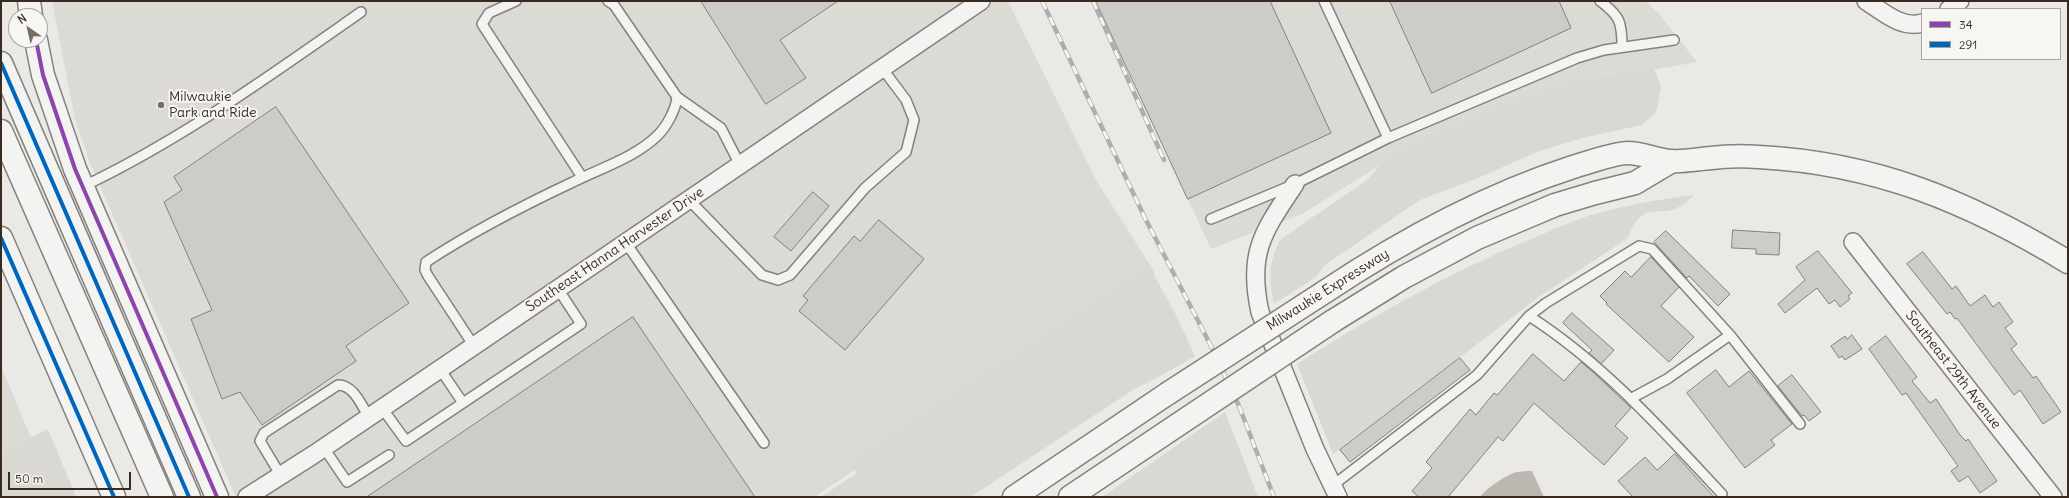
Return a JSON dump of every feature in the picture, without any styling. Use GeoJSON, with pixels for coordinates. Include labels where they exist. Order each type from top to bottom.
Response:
{"type":"FeatureCollection","features":[{"type":"Feature","properties":{"kind":"main road"},"geometry":{"type":"LineString","coordinates":[[38,48],[43,75],[82,187],[217,497]]}},
{"type":"Feature","properties":{"kind":"main road"},"geometry":{"type":"LineString","coordinates":[[1,63],[189,497]]}},
{"type":"Feature","properties":{"kind":"main road"},"geometry":{"type":"LineString","coordinates":[[1,131],[162,497]]}},
{"type":"Feature","properties":{"kind":"main road","name":"Milwaukie Expressway"},"geometry":{"type":"LineString","coordinates":[[1014,497],[1167,394],[1358,270],[1431,227],[1514,188],[1587,163],[1627,153],[1672,161],[1715,157],[1758,157],[1800,160],[1880,176],[1917,187],[1967,207],[2026,236],[2068,262]]}},
{"type":"Feature","properties":{"kind":"main road","name":"Milwaukie Expressway"},"geometry":{"type":"LineString","coordinates":[[1070,497],[1334,320],[1404,277],[1477,238],[1555,205],[1635,183],[1672,161]]}},
{"type":"Feature","properties":{"kind":"main road"},"geometry":{"type":"LineString","coordinates":[[1,238],[114,497]]}},
{"type":"Feature","properties":{"kind":"street","name":"Southeast Hanna Harvester Drive"},"geometry":{"type":"LineString","coordinates":[[247,497],[376,413],[981,1]]}},
{"type":"Feature","properties":{"kind":"street"},"geometry":{"type":"LineString","coordinates":[[1866,1],[1902,23],[1919,24]]}},
{"type":"Feature","properties":{"kind":"street"},"geometry":{"type":"LineString","coordinates":[[1950,8],[1960,1]]}},
{"type":"Feature","properties":{"kind":"street"},"geometry":{"type":"LineString","coordinates":[[1295,184],[1270,223],[1257,254],[1257,296],[1260,312],[1315,449],[1335,493]]}},
{"type":"Feature","properties":{"kind":"street","name":"Southeast 29th Avenue"},"geometry":{"type":"LineString","coordinates":[[1853,242],[2053,497]]}},
{"type":"Feature","properties":{"kind":"lane"},"geometry":{"type":"LineString","coordinates":[[516,1],[489,13],[482,24],[582,177]]}},
{"type":"Feature","properties":{"kind":"lane"},"geometry":{"type":"LineString","coordinates":[[608,1],[614,6],[677,97],[721,128],[740,165]]}},
{"type":"Feature","properties":{"kind":"lane"},"geometry":{"type":"LineString","coordinates":[[1324,1],[1388,138]]}},
{"type":"Feature","properties":{"kind":"lane"},"geometry":{"type":"LineString","coordinates":[[1600,1],[1613,11],[1620,22],[1622,47]]}},
{"type":"Feature","properties":{"kind":"lane"},"geometry":{"type":"LineString","coordinates":[[82,187],[122,168],[172,139],[361,12]]}},
{"type":"Feature","properties":{"kind":"lane"},"geometry":{"type":"LineString","coordinates":[[1210,219],[1295,184],[1388,138],[1577,58],[1604,50],[1674,40]]}},
{"type":"Feature","properties":{"kind":"lane"},"geometry":{"type":"LineString","coordinates":[[689,200],[762,275],[778,280],[790,275],[866,188],[906,152],[914,120],[906,100],[882,68]]}},
{"type":"Feature","properties":{"kind":"lane"},"geometry":{"type":"LineString","coordinates":[[474,346],[428,276],[425,270],[426,262],[453,244],[506,214],[634,152],[659,134],[676,105],[677,97]]}},
{"type":"Feature","properties":{"kind":"lane"},"geometry":{"type":"LineString","coordinates":[[626,243],[764,443]]}},
{"type":"Feature","properties":{"kind":"lane"},"geometry":{"type":"LineString","coordinates":[[1335,493],[1477,375],[1529,316],[1546,303],[1639,246],[1652,249],[1730,335],[1800,424]]}},
{"type":"Feature","properties":{"kind":"lane"},"geometry":{"type":"LineString","coordinates":[[281,476],[262,447],[260,441],[264,434],[338,385],[345,385],[406,441],[581,324],[558,289]]}},
{"type":"Feature","properties":{"kind":"lane"},"geometry":{"type":"LineString","coordinates":[[1529,316],[1558,335],[1632,398],[1722,494]]}},
{"type":"Feature","properties":{"kind":"lane"},"geometry":{"type":"LineString","coordinates":[[1632,398],[1667,379],[1730,335]]}},
{"type":"Feature","properties":{"kind":"lane"},"geometry":{"type":"LineString","coordinates":[[440,369],[463,403]]}},
{"type":"Feature","properties":{"kind":"lane"},"geometry":{"type":"LineString","coordinates":[[324,448],[347,482],[389,455]]}},
{"type":"Feature","properties":{"kind":"shaded area"},"geometry":{"type":"Polygon","coordinates":[[[52,1],[1008,1],[1096,180],[1155,273],[814,497],[236,497],[90,163],[75,120],[52,1]]]}},
{"type":"Feature","properties":{"kind":"shaded area"},"geometry":{"type":"Polygon","coordinates":[[[1096,1],[1646,1],[1660,15],[1697,62],[1567,85],[1395,156],[1302,214],[1211,249],[1096,1]]]}},
{"type":"Feature","properties":{"kind":"shaded area"},"geometry":{"type":"Polygon","coordinates":[[[1652,69],[1656,72],[1661,87],[1656,112],[1642,125],[1582,138],[1537,152],[1478,178],[1420,200],[1325,265],[1316,277],[1274,304],[1271,286],[1271,270],[1274,255],[1281,239],[1367,180],[1384,161],[1397,152],[1478,115],[1564,83],[1652,69]]]}},
{"type":"Feature","properties":{"kind":"shaded area"},"geometry":{"type":"Polygon","coordinates":[[[1694,195],[1684,204],[1674,209],[1646,213],[1640,217],[1634,225],[1628,238],[1539,297],[1333,454],[1297,364],[1381,313],[1437,282],[1526,241],[1602,212],[1648,202],[1694,195]]]}},
{"type":"Feature","properties":{"kind":"shaded area"},"geometry":{"type":"Polygon","coordinates":[[[1149,266],[1175,313],[1195,356],[1131,391],[971,497],[821,497],[857,473],[849,461],[1149,266]]]}},
{"type":"Feature","properties":{"kind":"shaded area"},"geometry":{"type":"Polygon","coordinates":[[[1,366],[31,438],[1,453],[1,366]]]}},
{"type":"Feature","properties":{"kind":"shaded area"},"geometry":{"type":"Polygon","coordinates":[[[1225,412],[1258,497],[1102,497],[1225,412]]]}},
{"type":"Feature","properties":{"kind":"shaded area"},"geometry":{"type":"Polygon","coordinates":[[[48,429],[76,497],[1,497],[1,453],[48,429]]]}},
{"type":"Feature","properties":{"kind":"shaded area"},"geometry":{"type":"Polygon","coordinates":[[[1523,471],[1532,471],[1544,497],[1480,497],[1492,486],[1509,475],[1523,471]]]}},
{"type":"Feature","properties":{"kind":"building"},"geometry":{"type":"Polygon","coordinates":[[[701,1],[838,1],[780,40],[806,78],[766,104],[701,1]]]}},
{"type":"Feature","properties":{"kind":"building"},"geometry":{"type":"Polygon","coordinates":[[[1096,1],[1270,1],[1331,133],[1188,199],[1096,1]]]}},
{"type":"Feature","properties":{"kind":"building"},"geometry":{"type":"Polygon","coordinates":[[[1390,1],[1559,1],[1571,28],[1432,93],[1390,1]]]}},
{"type":"Feature","properties":{"kind":"building"},"geometry":{"type":"Polygon","coordinates":[[[276,107],[409,303],[346,346],[356,361],[262,425],[240,392],[222,399],[191,319],[212,310],[164,202],[182,190],[174,177],[276,107]]]}},
{"type":"Feature","properties":{"kind":"building"},"geometry":{"type":"Polygon","coordinates":[[[813,192],[829,206],[791,251],[774,237],[813,192]]]}},
{"type":"Feature","properties":{"kind":"building"},"geometry":{"type":"Polygon","coordinates":[[[879,220],[924,259],[845,350],[799,311],[808,300],[803,296],[854,236],[860,241],[879,220]]]}},
{"type":"Feature","properties":{"kind":"building"},"geometry":{"type":"Polygon","coordinates":[[[1733,230],[1780,233],[1779,255],[1756,254],[1756,249],[1732,248],[1733,230]]]}},
{"type":"Feature","properties":{"kind":"building"},"geometry":{"type":"Polygon","coordinates":[[[1666,231],[1730,294],[1718,306],[1689,276],[1687,278],[1654,242],[1666,231]]]}},
{"type":"Feature","properties":{"kind":"building"},"geometry":{"type":"Polygon","coordinates":[[[1818,251],[1852,293],[1848,296],[1850,299],[1840,307],[1835,300],[1829,304],[1817,288],[1785,313],[1778,304],[1805,280],[1796,267],[1818,251]]]}},
{"type":"Feature","properties":{"kind":"building"},"geometry":{"type":"Polygon","coordinates":[[[1923,252],[1952,289],[1956,286],[1970,306],[1985,295],[1993,307],[1999,302],[2013,322],[2005,328],[2017,344],[2011,349],[2033,378],[2036,376],[2061,412],[2043,424],[2020,390],[2014,395],[1957,318],[1955,319],[1950,312],[1947,314],[1907,264],[1923,252]]]}},
{"type":"Feature","properties":{"kind":"building"},"geometry":{"type":"Polygon","coordinates":[[[1651,257],[1679,287],[1661,306],[1694,337],[1669,362],[1606,304],[1607,303],[1600,296],[1625,271],[1631,277],[1651,257]]]}},
{"type":"Feature","properties":{"kind":"building"},"geometry":{"type":"Polygon","coordinates":[[[1572,313],[1614,350],[1601,364],[1589,353],[1592,350],[1563,323],[1572,313]]]}},
{"type":"Feature","properties":{"kind":"building"},"geometry":{"type":"Polygon","coordinates":[[[633,317],[755,497],[367,497],[633,317]]]}},
{"type":"Feature","properties":{"kind":"building"},"geometry":{"type":"Polygon","coordinates":[[[1852,335],[1862,349],[1845,360],[1842,356],[1839,358],[1831,346],[1845,336],[1847,339],[1852,335]]]}},
{"type":"Feature","properties":{"kind":"building"},"geometry":{"type":"Polygon","coordinates":[[[1886,336],[1917,377],[1912,381],[1930,403],[1936,399],[1960,435],[1966,441],[1968,439],[1997,481],[1980,493],[1968,476],[1959,482],[1951,471],[1958,466],[1906,393],[1902,395],[1869,349],[1886,336]]]}},
{"type":"Feature","properties":{"kind":"building"},"geometry":{"type":"Polygon","coordinates":[[[1533,354],[1564,381],[1581,362],[1593,372],[1631,408],[1615,426],[1628,438],[1604,465],[1534,403],[1503,441],[1498,437],[1448,497],[1419,497],[1412,491],[1432,468],[1426,462],[1470,409],[1476,415],[1494,393],[1497,395],[1533,354]]]}},
{"type":"Feature","properties":{"kind":"building"},"geometry":{"type":"Polygon","coordinates":[[[1460,358],[1470,370],[1350,462],[1340,450],[1460,358]]]}},
{"type":"Feature","properties":{"kind":"building"},"geometry":{"type":"Polygon","coordinates":[[[1716,370],[1729,387],[1749,371],[1792,424],[1771,440],[1775,445],[1745,468],[1687,393],[1716,370]]]}},
{"type":"Feature","properties":{"kind":"building"},"geometry":{"type":"Polygon","coordinates":[[[1792,375],[1821,412],[1809,421],[1804,415],[1802,416],[1778,386],[1792,375]]]}},
{"type":"Feature","properties":{"kind":"building"},"geometry":{"type":"Polygon","coordinates":[[[1675,454],[1714,497],[1633,497],[1618,481],[1645,457],[1657,470],[1675,454]]]}},
{"type":"Feature","properties":{"kind":"railway"},"geometry":{"type":"LineString","coordinates":[[1042,1],[1145,218],[1211,346],[1239,406],[1274,497]]}},
{"type":"Feature","properties":{"kind":"railway"},"geometry":{"type":"LineString","coordinates":[[1093,1],[1164,160]]}},
{"type":"Feature","properties":{"kind":"transit line","name":"34"},"geometry":{"type":"LineString","coordinates":[[38,48],[43,75],[75,169],[217,497]]}},
{"type":"Feature","properties":{"kind":"transit line","name":"291"},"geometry":{"type":"LineString","coordinates":[[1,63],[189,497]]}},
{"type":"Feature","properties":{"kind":"transit line","name":"291"},"geometry":{"type":"LineString","coordinates":[[1,238],[114,497]]}},
{"type":"Feature","properties":{"kind":"place","name":"Milwaukie Park and Ride"},"geometry":{"type":"Point","coordinates":[161,105]}}]}
